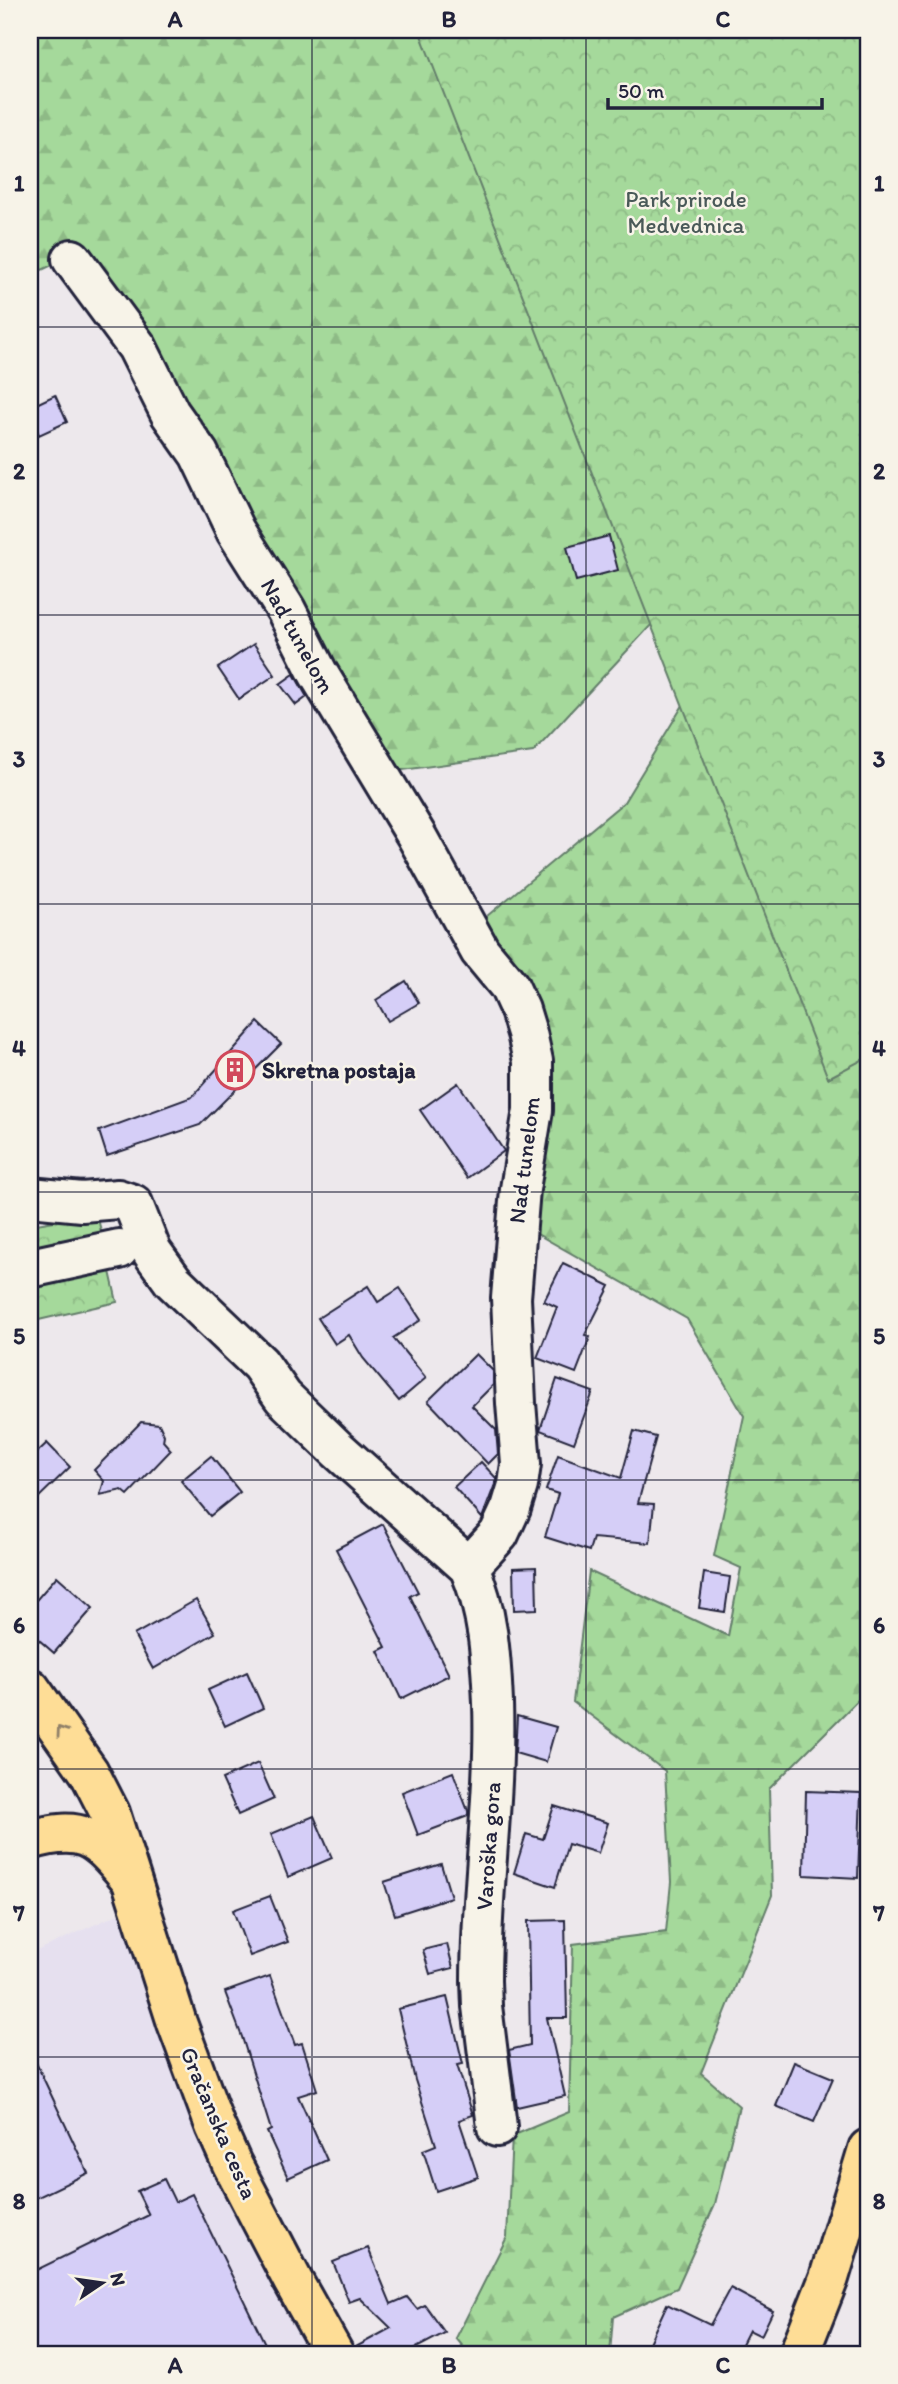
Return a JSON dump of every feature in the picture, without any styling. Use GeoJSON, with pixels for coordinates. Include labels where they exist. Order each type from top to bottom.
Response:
{"type":"FeatureCollection","features":[{"type":"Feature","properties":{"kind":"main road","name":"Gračanska cesta"},"geometry":{"type":"LineString","coordinates":[[30,1688],[89,1772],[110,1813],[177,2023],[215,2126],[293,2281],[334,2354]]}},
{"type":"Feature","properties":{"kind":"main road"},"geometry":{"type":"LineString","coordinates":[[38,1837],[71,1821],[82,1810],[90,1788],[89,1772]]}},
{"type":"Feature","properties":{"kind":"main road","name":"Gračanska cesta"},"geometry":{"type":"LineString","coordinates":[[38,1837],[67,1833],[98,1842],[131,1880]]}},
{"type":"Feature","properties":{"kind":"main road"},"geometry":{"type":"LineString","coordinates":[[799,2354],[829,2278],[868,2149]]}},
{"type":"Feature","properties":{"kind":"street","name":"Nad tunelom"},"geometry":{"type":"LineString","coordinates":[[72,259],[136,347],[170,413],[199,454],[236,531],[286,610],[318,673],[397,803],[480,951],[509,986],[524,1021],[533,1061],[534,1083],[533,1110],[515,1229],[512,1287],[521,1464],[511,1508],[499,1534],[469,1567]]}},
{"type":"Feature","properties":{"kind":"street"},"geometry":{"type":"LineString","coordinates":[[30,1197],[82,1202],[118,1199],[132,1204],[152,1252],[173,1281],[260,1364],[283,1397],[469,1567]]}},
{"type":"Feature","properties":{"kind":"street"},"geometry":{"type":"LineString","coordinates":[[30,1268],[119,1249]]}},
{"type":"Feature","properties":{"kind":"street","name":"Varoška gora"},"geometry":{"type":"LineString","coordinates":[[469,1567],[486,1617],[492,1674],[494,1761],[481,1981],[497,2127]]}},
{"type":"Feature","properties":{"kind":"shaded area"},"geometry":{"type":"Polygon","coordinates":[[[127,1910],[323,2354],[30,2354],[30,1954],[127,1910]]]}},
{"type":"Feature","properties":{"kind":"green space"},"geometry":{"type":"Polygon","coordinates":[[[30,30],[868,30],[732,538],[533,752],[396,771],[86,249],[42,270],[30,265],[30,30]]]}},
{"type":"Feature","properties":{"kind":"green space","name":"Park prirode Medvednica"},"geometry":{"type":"Polygon","coordinates":[[[419,30],[868,30],[868,1057],[828,1078],[419,30]]]}},
{"type":"Feature","properties":{"kind":"green space"},"geometry":{"type":"Polygon","coordinates":[[[868,474],[868,1690],[769,1789],[772,1895],[701,2073],[739,2106],[715,2204],[677,2288],[613,2317],[610,2354],[469,2354],[456,2338],[507,2237],[512,2136],[569,2112],[573,1944],[666,1932],[671,1882],[665,1771],[573,1702],[589,1571],[728,1636],[741,1568],[714,1556],[744,1416],[687,1319],[523,1226],[545,1094],[481,921],[624,802],[730,628],[868,474]]]}},
{"type":"Feature","properties":{"kind":"green space"},"geometry":{"type":"Polygon","coordinates":[[[97,1214],[117,1302],[30,1322],[30,1225],[97,1214]]]}},
{"type":"Feature","properties":{"kind":"building"},"geometry":{"type":"Polygon","coordinates":[[[55,395],[67,422],[39,435],[30,414],[30,407],[55,395]]]}},
{"type":"Feature","properties":{"kind":"building"},"geometry":{"type":"Polygon","coordinates":[[[609,536],[618,570],[576,581],[567,547],[609,536]]]}},
{"type":"Feature","properties":{"kind":"building"},"geometry":{"type":"Polygon","coordinates":[[[254,644],[275,675],[239,699],[218,668],[254,644]]]}},
{"type":"Feature","properties":{"kind":"building"},"geometry":{"type":"Polygon","coordinates":[[[294,674],[307,697],[296,705],[280,684],[294,674]]]}},
{"type":"Feature","properties":{"kind":"building"},"geometry":{"type":"Polygon","coordinates":[[[406,981],[419,1003],[388,1021],[376,1000],[406,981]]]}},
{"type":"Feature","properties":{"kind":"building","name":"Skretna postaja"},"geometry":{"type":"Polygon","coordinates":[[[258,1022],[281,1044],[200,1125],[107,1156],[99,1131],[192,1097],[258,1022]]]}},
{"type":"Feature","properties":{"kind":"building"},"geometry":{"type":"Polygon","coordinates":[[[458,1083],[504,1151],[467,1178],[420,1110],[458,1083]]]}},
{"type":"Feature","properties":{"kind":"building"},"geometry":{"type":"Polygon","coordinates":[[[563,1263],[610,1286],[585,1335],[590,1337],[576,1373],[537,1358],[557,1307],[544,1301],[563,1263]]]}},
{"type":"Feature","properties":{"kind":"building"},"geometry":{"type":"Polygon","coordinates":[[[368,1286],[378,1302],[400,1288],[421,1320],[393,1338],[426,1378],[399,1401],[363,1358],[349,1335],[335,1344],[318,1318],[368,1286]]]}},
{"type":"Feature","properties":{"kind":"building"},"geometry":{"type":"Polygon","coordinates":[[[476,1354],[493,1371],[493,1385],[472,1406],[496,1430],[498,1454],[488,1464],[428,1401],[476,1354]]]}},
{"type":"Feature","properties":{"kind":"building"},"geometry":{"type":"Polygon","coordinates":[[[557,1379],[593,1392],[574,1443],[540,1430],[557,1379]]]}},
{"type":"Feature","properties":{"kind":"building"},"geometry":{"type":"Polygon","coordinates":[[[141,1422],[159,1424],[164,1435],[163,1441],[171,1450],[128,1495],[122,1490],[100,1495],[104,1481],[94,1470],[141,1422]]]}},
{"type":"Feature","properties":{"kind":"building"},"geometry":{"type":"Polygon","coordinates":[[[634,1431],[656,1437],[638,1503],[654,1504],[650,1543],[593,1538],[589,1551],[545,1537],[558,1494],[546,1490],[558,1455],[621,1478],[634,1431]]]}},
{"type":"Feature","properties":{"kind":"building"},"geometry":{"type":"Polygon","coordinates":[[[47,1443],[70,1467],[30,1506],[30,1459],[47,1443]]]}},
{"type":"Feature","properties":{"kind":"building"},"geometry":{"type":"Polygon","coordinates":[[[211,1456],[240,1492],[210,1516],[181,1481],[211,1456]]]}},
{"type":"Feature","properties":{"kind":"building"},"geometry":{"type":"Polygon","coordinates":[[[481,1462],[497,1479],[482,1518],[454,1487],[481,1462]]]}},
{"type":"Feature","properties":{"kind":"building"},"geometry":{"type":"Polygon","coordinates":[[[383,1524],[418,1592],[410,1596],[449,1675],[401,1699],[378,1651],[386,1647],[336,1549],[383,1524]]]}},
{"type":"Feature","properties":{"kind":"building"},"geometry":{"type":"Polygon","coordinates":[[[536,1567],[537,1609],[514,1610],[513,1568],[536,1567]]]}},
{"type":"Feature","properties":{"kind":"building"},"geometry":{"type":"Polygon","coordinates":[[[704,1573],[730,1577],[725,1612],[699,1608],[704,1573]]]}},
{"type":"Feature","properties":{"kind":"building"},"geometry":{"type":"Polygon","coordinates":[[[57,1576],[93,1608],[54,1653],[30,1632],[30,1607],[57,1576]]]}},
{"type":"Feature","properties":{"kind":"building"},"geometry":{"type":"Polygon","coordinates":[[[196,1600],[215,1633],[153,1669],[134,1635],[196,1600]]]}},
{"type":"Feature","properties":{"kind":"building"},"geometry":{"type":"Polygon","coordinates":[[[247,1672],[263,1708],[225,1726],[208,1690],[247,1672]]]}},
{"type":"Feature","properties":{"kind":"building"},"geometry":{"type":"Polygon","coordinates":[[[517,1716],[556,1727],[546,1762],[515,1753],[517,1716]]]}},
{"type":"Feature","properties":{"kind":"building"},"geometry":{"type":"Polygon","coordinates":[[[258,1763],[274,1799],[238,1815],[222,1779],[258,1763]]]}},
{"type":"Feature","properties":{"kind":"building"},"geometry":{"type":"Polygon","coordinates":[[[453,1772],[468,1816],[418,1835],[402,1792],[453,1772]]]}},
{"type":"Feature","properties":{"kind":"building"},"geometry":{"type":"Polygon","coordinates":[[[806,1791],[861,1793],[858,1878],[804,1875],[806,1791]]]}},
{"type":"Feature","properties":{"kind":"building"},"geometry":{"type":"Polygon","coordinates":[[[554,1806],[608,1823],[598,1853],[568,1844],[555,1887],[514,1873],[526,1834],[543,1839],[554,1806]]]}},
{"type":"Feature","properties":{"kind":"building"},"geometry":{"type":"Polygon","coordinates":[[[314,1816],[332,1858],[288,1877],[271,1834],[314,1816]]]}},
{"type":"Feature","properties":{"kind":"building"},"geometry":{"type":"Polygon","coordinates":[[[441,1864],[451,1897],[395,1915],[384,1882],[441,1864]]]}},
{"type":"Feature","properties":{"kind":"building"},"geometry":{"type":"Polygon","coordinates":[[[270,1896],[288,1942],[250,1956],[233,1910],[270,1896]]]}},
{"type":"Feature","properties":{"kind":"building"},"geometry":{"type":"Polygon","coordinates":[[[565,1920],[567,2018],[547,2018],[565,2096],[517,2107],[509,2050],[530,2045],[528,1921],[565,1920]]]}},
{"type":"Feature","properties":{"kind":"building"},"geometry":{"type":"Polygon","coordinates":[[[447,1944],[453,1968],[430,1974],[423,1950],[447,1944]]]}},
{"type":"Feature","properties":{"kind":"building"},"geometry":{"type":"Polygon","coordinates":[[[270,1976],[295,2045],[302,2043],[317,2090],[298,2096],[327,2160],[288,2178],[267,2132],[271,2130],[225,1992],[270,1976]]]}},
{"type":"Feature","properties":{"kind":"building"},"geometry":{"type":"Polygon","coordinates":[[[447,1997],[463,2064],[457,2065],[473,2115],[459,2120],[478,2177],[436,2191],[423,2150],[436,2145],[415,2080],[398,2009],[447,1997]]]}},
{"type":"Feature","properties":{"kind":"building"},"geometry":{"type":"Polygon","coordinates":[[[30,2050],[88,2173],[30,2201],[30,2050]]]}},
{"type":"Feature","properties":{"kind":"building"},"geometry":{"type":"Polygon","coordinates":[[[794,2062],[833,2078],[814,2122],[776,2106],[794,2062]]]}},
{"type":"Feature","properties":{"kind":"building"},"geometry":{"type":"Polygon","coordinates":[[[164,2179],[175,2202],[192,2194],[270,2354],[30,2354],[30,2273],[149,2215],[137,2191],[164,2179]]]}},
{"type":"Feature","properties":{"kind":"building"},"geometry":{"type":"Polygon","coordinates":[[[368,2248],[391,2304],[407,2297],[417,2309],[425,2305],[445,2333],[405,2354],[356,2354],[354,2348],[391,2328],[360,2298],[349,2302],[333,2262],[368,2248]]]}},
{"type":"Feature","properties":{"kind":"building"},"geometry":{"type":"Polygon","coordinates":[[[730,2288],[773,2311],[761,2336],[749,2330],[737,2354],[662,2354],[647,2347],[667,2304],[710,2325],[730,2288]]]}},
{"type":"Feature","properties":{"kind":"place","name":"Skretna postaja"},"geometry":{"type":"Point","coordinates":[235,1070]}}]}
